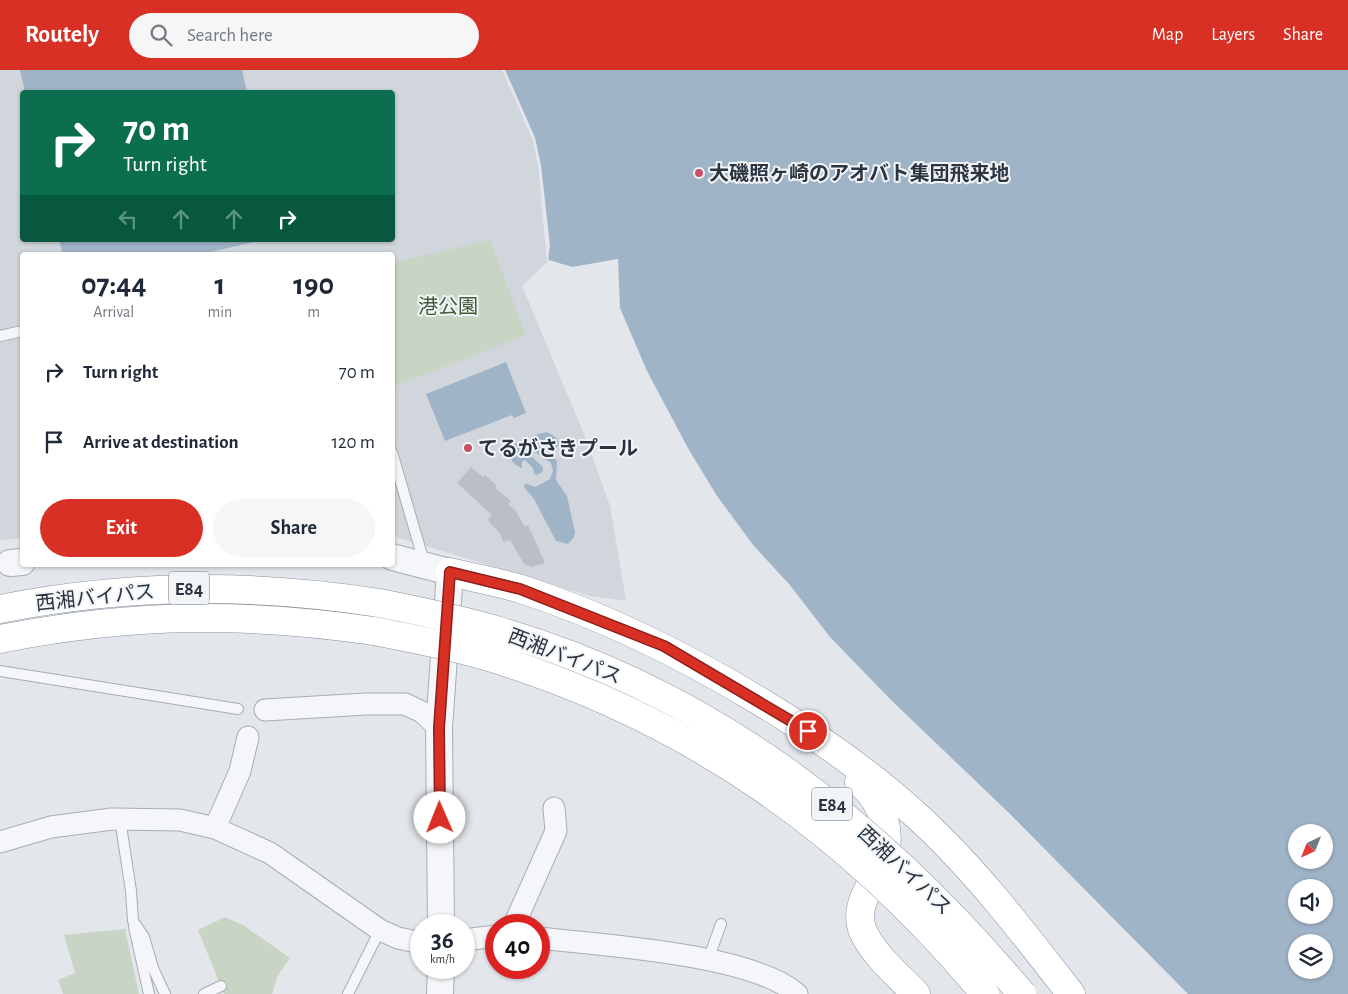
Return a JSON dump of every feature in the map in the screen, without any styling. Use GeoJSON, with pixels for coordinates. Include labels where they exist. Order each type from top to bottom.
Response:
{"type":"FeatureCollection","features":[{"type":"Feature","properties":{"kind":"highway"},"geometry":{"type":"LineString","coordinates":[[438,569],[520,589],[664,646],[824,740],[917,816],[973,872],[1012,918],[1071,994]]}},
{"type":"Feature","properties":{"kind":"highway","name":"西湘バイパス"},"geometry":{"type":"LineString","coordinates":[[0,609],[106,592],[207,587],[261,589],[322,594],[436,614],[500,631],[552,648],[632,682],[691,712],[738,739],[810,787],[902,864],[974,937],[1022,994]]}},
{"type":"Feature","properties":{"kind":"highway","name":"西湘バイパス"},"geometry":{"type":"LineString","coordinates":[[0,639],[117,621],[207,616],[262,618],[318,623],[430,642],[492,658],[542,675],[637,716],[679,737],[725,763],[794,809],[886,886],[954,957],[985,994]]}},
{"type":"Feature","properties":{"kind":"highway"},"geometry":{"type":"LineString","coordinates":[[777,712],[866,788],[882,810],[888,830],[882,863],[860,910],[862,928],[886,963],[916,994]]}},
{"type":"Feature","properties":{"kind":"street"},"geometry":{"type":"LineString","coordinates":[[395,558],[438,569],[441,914]]}},
{"type":"Feature","properties":{"kind":"street"},"geometry":{"type":"LineString","coordinates":[[266,710],[366,704],[405,704],[422,712],[439,728]]}},
{"type":"Feature","properties":{"kind":"street"},"geometry":{"type":"LineString","coordinates":[[215,828],[240,771],[248,737]]}},
{"type":"Feature","properties":{"kind":"street"},"geometry":{"type":"LineString","coordinates":[[519,914],[556,831],[554,808]]}},
{"type":"Feature","properties":{"kind":"street"},"geometry":{"type":"LineString","coordinates":[[0,842],[51,826],[120,819],[180,820],[215,828],[270,853],[380,930],[398,938],[410,941]]}},
{"type":"Feature","properties":{"kind":"street"},"geometry":{"type":"LineString","coordinates":[[550,939],[708,960],[786,984],[797,994]]}},
{"type":"Feature","properties":{"kind":"street"},"geometry":{"type":"LineString","coordinates":[[440,994],[441,979]]}},
{"type":"Feature","properties":{"kind":"lane"},"geometry":{"type":"LineString","coordinates":[[0,336],[20,331]]}},
{"type":"Feature","properties":{"kind":"lane"},"geometry":{"type":"LineString","coordinates":[[395,460],[438,569]]}},
{"type":"Feature","properties":{"kind":"lane"},"geometry":{"type":"LineString","coordinates":[[0,671],[238,709]]}},
{"type":"Feature","properties":{"kind":"lane"},"geometry":{"type":"LineString","coordinates":[[120,819],[131,891],[133,921],[149,994]]}},
{"type":"Feature","properties":{"kind":"lane"},"geometry":{"type":"LineString","coordinates":[[133,921],[144,937],[153,968],[165,994]]}},
{"type":"Feature","properties":{"kind":"lane"},"geometry":{"type":"LineString","coordinates":[[708,960],[721,924]]}},
{"type":"Feature","properties":{"kind":"lane"},"geometry":{"type":"LineString","coordinates":[[348,994],[380,930]]}},
{"type":"Feature","properties":{"kind":"lane"},"geometry":{"type":"LineString","coordinates":[[204,994],[221,986]]}},
{"type":"Feature","properties":{"kind":"shaded area"},"geometry":{"type":"Polygon","coordinates":[[[0,70],[505,70],[535,138],[541,165],[549,260],[522,286],[586,439],[610,506],[626,601],[590,596],[395,537],[395,252],[20,252],[20,538],[0,540],[0,70]]]}},
{"type":"Feature","properties":{"kind":"green space","name":"港公園"},"geometry":{"type":"Polygon","coordinates":[[[490,240],[526,335],[395,386],[395,263],[490,240]]]}},
{"type":"Feature","properties":{"kind":"green space"},"geometry":{"type":"Polygon","coordinates":[[[225,917],[243,925],[290,958],[278,975],[272,994],[224,994],[198,930],[225,917]]]}},
{"type":"Feature","properties":{"kind":"green space"},"geometry":{"type":"Polygon","coordinates":[[[125,929],[139,994],[63,994],[58,980],[75,973],[64,935],[125,929]]]}},
{"type":"Feature","properties":{"kind":"water"},"geometry":{"type":"Polygon","coordinates":[[[20,70],[242,70],[247,90],[25,90],[20,70]]]}},
{"type":"Feature","properties":{"kind":"water"},"geometry":{"type":"Polygon","coordinates":[[[505,70],[1348,70],[1348,994],[1188,994],[1008,812],[892,701],[830,637],[789,584],[754,546],[717,496],[689,450],[647,371],[620,308],[618,259],[572,267],[549,260],[547,225],[535,138],[505,70]]]}},
{"type":"Feature","properties":{"kind":"water"},"geometry":{"type":"Polygon","coordinates":[[[60,242],[253,242],[211,252],[62,252],[60,242]]]}},
{"type":"Feature","properties":{"kind":"water"},"geometry":{"type":"Polygon","coordinates":[[[506,362],[526,413],[514,418],[512,415],[445,441],[426,394],[506,362]]]}},
{"type":"Feature","properties":{"kind":"water"},"geometry":{"type":"Polygon","coordinates":[[[547,432],[557,438],[559,443],[553,457],[557,461],[556,480],[567,496],[575,532],[574,537],[568,544],[556,541],[534,499],[524,487],[525,483],[535,487],[550,479],[553,471],[551,463],[535,452],[531,456],[543,467],[543,471],[538,475],[534,474],[533,468],[525,460],[522,462],[522,468],[511,459],[511,449],[516,443],[533,442],[535,435],[547,432]]]}},
{"type":"Feature","properties":{"kind":"pier"},"geometry":{"type":"Polygon","coordinates":[[[502,70],[505,70],[535,138],[541,165],[550,246],[547,262],[538,165],[532,138],[502,70]]]}},
{"type":"Feature","properties":{"kind":"building"},"geometry":{"type":"Polygon","coordinates":[[[471,467],[483,477],[485,475],[497,486],[495,488],[511,501],[508,504],[515,510],[525,527],[528,525],[545,563],[531,567],[524,564],[510,540],[503,542],[500,533],[490,523],[488,519],[492,515],[457,483],[471,467]]]}},
{"type":"Feature","properties":{"kind":"place","name":"大磯照ヶ崎のアオバト集団飛来地"},"geometry":{"type":"Point","coordinates":[699,173]}},
{"type":"Feature","properties":{"kind":"place","name":"てるがさきプール"},"geometry":{"type":"Point","coordinates":[468,448]}},
{"type":"Feature","properties":{"kind":"route"},"geometry":{"type":"LineString","coordinates":[[440,818],[439,728],[450,572],[520,589],[664,646],[715,674],[808,731]]}}]}
